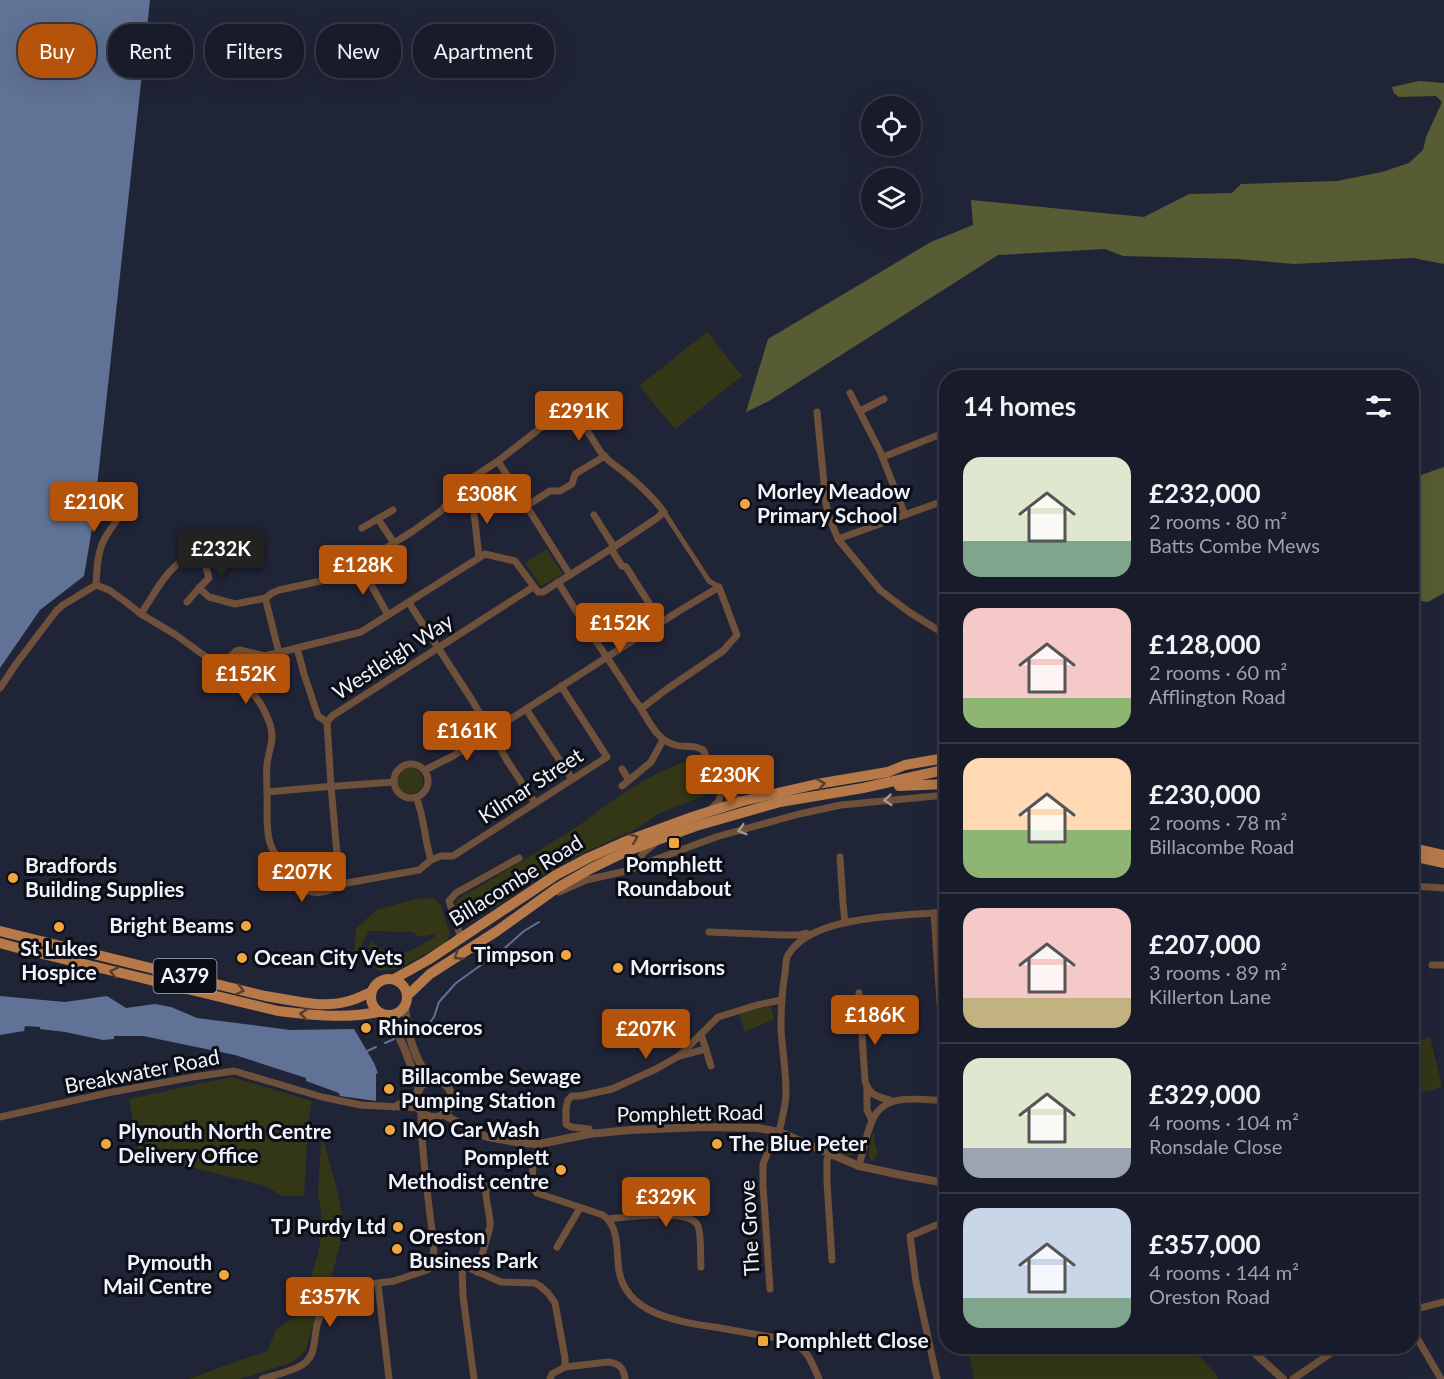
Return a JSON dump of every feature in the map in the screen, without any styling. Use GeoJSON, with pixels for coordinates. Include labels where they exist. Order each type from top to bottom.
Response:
{"type":"FeatureCollection","features":[{"type":"Feature","properties":{"kind":"main road","name":"Billacombe Road"},"geometry":{"type":"LineString","coordinates":[[394,980],[535,888],[577,864],[624,842],[664,826],[743,801],[817,784],[888,772],[905,765],[939,759]]}},
{"type":"Feature","properties":{"kind":"main road","name":"Billacombe Road"},"geometry":{"type":"LineString","coordinates":[[406,1001],[430,974],[557,888],[627,851],[731,815],[780,802],[863,788],[939,771]]}},
{"type":"Feature","properties":{"kind":"main road","name":"Billacombe Road"},"geometry":{"type":"LineString","coordinates":[[863,788],[939,784]]}},
{"type":"Feature","properties":{"kind":"main road"},"geometry":{"type":"LineString","coordinates":[[1419,850],[1444,855]]}},
{"type":"Feature","properties":{"kind":"main road"},"geometry":{"type":"LineString","coordinates":[[1419,858],[1444,863]]}},
{"type":"Feature","properties":{"kind":"main road","name":"A379"},"geometry":{"type":"LineString","coordinates":[[0,931],[133,964],[308,1014],[395,1015],[401,1012],[406,1001]]}},
{"type":"Feature","properties":{"kind":"main road","name":"A379"},"geometry":{"type":"LineString","coordinates":[[0,943],[139,978],[267,1002],[329,1004],[348,1001],[371,992],[380,981],[394,980]]}},
{"type":"Feature","properties":{"kind":"main road","name":"A379"},"geometry":{"type":"LineString","coordinates":[[133,964],[139,978]]}},
{"type":"Feature","properties":{"kind":"main road"},"geometry":{"type":"LineString","coordinates":[[394,980],[405,988],[406,1001]]}},
{"type":"Feature","properties":{"kind":"main road"},"geometry":{"type":"LineString","coordinates":[[371,992],[372,1005],[383,1014]]}},
{"type":"Feature","properties":{"kind":"street"},"geometry":{"type":"LineString","coordinates":[[850,393],[882,457],[902,517]]}},
{"type":"Feature","properties":{"kind":"street"},"geometry":{"type":"LineString","coordinates":[[860,411],[884,399]]}},
{"type":"Feature","properties":{"kind":"street"},"geometry":{"type":"LineString","coordinates":[[199,588],[209,597],[235,604],[266,598],[279,590],[341,576],[441,511],[454,490],[498,461],[561,412],[566,411],[578,418],[605,456],[655,499],[709,581],[719,587],[737,635],[723,651],[642,708]]}},
{"type":"Feature","properties":{"kind":"street"},"geometry":{"type":"LineString","coordinates":[[818,412],[826,504],[838,539],[880,590],[909,612],[939,630]]}},
{"type":"Feature","properties":{"kind":"street"},"geometry":{"type":"LineString","coordinates":[[882,457],[939,435]]}},
{"type":"Feature","properties":{"kind":"street"},"geometry":{"type":"LineString","coordinates":[[526,506],[550,491],[560,491],[572,484],[575,474],[605,456]]}},
{"type":"Feature","properties":{"kind":"street"},"geometry":{"type":"LineString","coordinates":[[498,461],[570,575]]}},
{"type":"Feature","properties":{"kind":"street"},"geometry":{"type":"LineString","coordinates":[[468,482],[472,495],[479,557]]}},
{"type":"Feature","properties":{"kind":"street"},"geometry":{"type":"LineString","coordinates":[[0,688],[57,610],[96,585],[97,567],[104,540],[134,493]]}},
{"type":"Feature","properties":{"kind":"street"},"geometry":{"type":"LineString","coordinates":[[838,539],[939,503]]}},
{"type":"Feature","properties":{"kind":"street"},"geometry":{"type":"LineString","coordinates":[[362,528],[393,510]]}},
{"type":"Feature","properties":{"kind":"street"},"geometry":{"type":"LineString","coordinates":[[222,674],[227,660],[236,651],[265,656],[361,632],[485,554],[518,563],[533,587],[538,592],[543,592],[613,548],[664,512]]}},
{"type":"Feature","properties":{"kind":"street"},"geometry":{"type":"LineString","coordinates":[[594,515],[622,566],[626,567],[661,622]]}},
{"type":"Feature","properties":{"kind":"street"},"geometry":{"type":"LineString","coordinates":[[378,519],[394,543]]}},
{"type":"Feature","properties":{"kind":"street"},"geometry":{"type":"LineString","coordinates":[[141,614],[166,575],[178,562],[192,554],[226,545]]}},
{"type":"Feature","properties":{"kind":"street"},"geometry":{"type":"LineString","coordinates":[[187,602],[209,578],[204,561]]}},
{"type":"Feature","properties":{"kind":"street"},"geometry":{"type":"LineString","coordinates":[[360,565],[388,615]]}},
{"type":"Feature","properties":{"kind":"street"},"geometry":{"type":"LineString","coordinates":[[558,582],[578,615],[610,655],[634,699],[658,735],[676,746],[688,745],[703,750],[722,788],[730,796],[743,801]]}},
{"type":"Feature","properties":{"kind":"street","name":"Kilmar Street"},"geometry":{"type":"LineString","coordinates":[[96,585],[109,590],[141,614],[176,635],[220,667],[222,674],[252,693],[260,703],[273,738],[267,762],[267,827],[270,841],[291,881],[301,889],[310,892],[321,893],[338,887],[343,882],[419,870],[431,860],[441,856],[453,856],[607,757],[561,686]]}},
{"type":"Feature","properties":{"kind":"street","name":"Westleigh Way"},"geometry":{"type":"LineString","coordinates":[[331,786],[327,722],[332,716],[533,587]]}},
{"type":"Feature","properties":{"kind":"street"},"geometry":{"type":"LineString","coordinates":[[425,770],[449,759],[719,587]]}},
{"type":"Feature","properties":{"kind":"street"},"geometry":{"type":"LineString","coordinates":[[266,598],[279,653]]}},
{"type":"Feature","properties":{"kind":"street"},"geometry":{"type":"LineString","coordinates":[[409,603],[535,802]]}},
{"type":"Feature","properties":{"kind":"street"},"geometry":{"type":"LineString","coordinates":[[297,648],[318,716],[327,722]]}},
{"type":"Feature","properties":{"kind":"street"},"geometry":{"type":"LineString","coordinates":[[526,710],[572,780]]}},
{"type":"Feature","properties":{"kind":"street"},"geometry":{"type":"LineString","coordinates":[[622,786],[651,762],[663,740]]}},
{"type":"Feature","properties":{"kind":"street"},"geometry":{"type":"LineString","coordinates":[[416,764],[425,770],[428,784],[423,793],[410,798],[401,795],[394,783],[396,772],[405,765],[416,764]]}},
{"type":"Feature","properties":{"kind":"street"},"geometry":{"type":"LineString","coordinates":[[622,769],[629,780]]}},
{"type":"Feature","properties":{"kind":"street"},"geometry":{"type":"LineString","coordinates":[[267,792],[394,783]]}},
{"type":"Feature","properties":{"kind":"street"},"geometry":{"type":"LineString","coordinates":[[331,786],[339,877],[343,882]]}},
{"type":"Feature","properties":{"kind":"street"},"geometry":{"type":"LineString","coordinates":[[710,811],[719,801],[722,788]]}},
{"type":"Feature","properties":{"kind":"street","name":"Billacombe Road"},"geometry":{"type":"LineString","coordinates":[[542,900],[586,880],[622,872],[716,837],[799,814],[841,805],[939,796]]}},
{"type":"Feature","properties":{"kind":"street"},"geometry":{"type":"LineString","coordinates":[[416,797],[423,817],[431,860]]}},
{"type":"Feature","properties":{"kind":"street","name":"Billacombe Road"},"geometry":{"type":"LineString","coordinates":[[634,868],[643,853],[662,838]]}},
{"type":"Feature","properties":{"kind":"street"},"geometry":{"type":"LineString","coordinates":[[840,857],[845,923]]}},
{"type":"Feature","properties":{"kind":"street"},"geometry":{"type":"LineString","coordinates":[[461,938],[449,901],[456,893],[519,858]]}},
{"type":"Feature","properties":{"kind":"street"},"geometry":{"type":"LineString","coordinates":[[1419,886],[1444,888]]}},
{"type":"Feature","properties":{"kind":"street"},"geometry":{"type":"LineString","coordinates":[[934,913],[939,987]]}},
{"type":"Feature","properties":{"kind":"street"},"geometry":{"type":"LineString","coordinates":[[709,932],[783,935],[806,933],[809,935],[845,923],[897,915],[939,913]]}},
{"type":"Feature","properties":{"kind":"street","name":"The Grove"},"geometry":{"type":"LineString","coordinates":[[770,1289],[763,1164],[776,1132],[786,1092],[781,1000],[787,957],[796,945],[809,935]]}},
{"type":"Feature","properties":{"kind":"street"},"geometry":{"type":"LineString","coordinates":[[1431,965],[1444,965]]}},
{"type":"Feature","properties":{"kind":"street"},"geometry":{"type":"LineString","coordinates":[[858,993],[867,1110],[872,1120]]}},
{"type":"Feature","properties":{"kind":"street"},"geometry":{"type":"LineString","coordinates":[[679,1056],[718,1017],[781,1000]]}},
{"type":"Feature","properties":{"kind":"street"},"geometry":{"type":"LineString","coordinates":[[406,1001],[408,1031],[423,1070],[432,1081]]}},
{"type":"Feature","properties":{"kind":"street"},"geometry":{"type":"LineString","coordinates":[[383,1014],[400,1037],[418,1092],[417,1104],[420,1110],[433,1241],[432,1267]]}},
{"type":"Feature","properties":{"kind":"street"},"geometry":{"type":"LineString","coordinates":[[701,1034],[711,1066]]}},
{"type":"Feature","properties":{"kind":"street"},"geometry":{"type":"LineString","coordinates":[[589,1134],[589,1129],[571,1127],[566,1124],[566,1108],[572,1096],[612,1089],[679,1056],[706,1049]]}},
{"type":"Feature","properties":{"kind":"street","name":"Breakwater Road"},"geometry":{"type":"LineString","coordinates":[[0,1117],[115,1091],[234,1071],[321,1097],[361,1105],[420,1110]]}},
{"type":"Feature","properties":{"kind":"street"},"geometry":{"type":"LineString","coordinates":[[394,1107],[418,1092],[427,1083],[432,1081],[441,1083],[448,1089],[452,1099],[451,1105],[464,1126]]}},
{"type":"Feature","properties":{"kind":"street"},"geometry":{"type":"LineString","coordinates":[[867,1088],[876,1096],[893,1101]]}},
{"type":"Feature","properties":{"kind":"street"},"geometry":{"type":"LineString","coordinates":[[859,1166],[872,1120],[884,1105],[904,1099],[939,1101]]}},
{"type":"Feature","properties":{"kind":"street"},"geometry":{"type":"LineString","coordinates":[[422,1134],[426,1126],[451,1105]]}},
{"type":"Feature","properties":{"kind":"street"},"geometry":{"type":"LineString","coordinates":[[420,1110],[425,1114],[438,1115]]}},
{"type":"Feature","properties":{"kind":"street","name":"Pomphlett Road"},"geometry":{"type":"LineString","coordinates":[[438,1115],[488,1137],[538,1144],[589,1134],[630,1130],[704,1127],[758,1128],[776,1132],[859,1166],[939,1183]]}},
{"type":"Feature","properties":{"kind":"street"},"geometry":{"type":"LineString","coordinates":[[538,1144],[531,1176],[532,1185],[537,1193],[603,1215],[608,1219],[616,1238],[621,1281],[637,1302],[665,1317],[788,1340],[805,1350],[819,1379]]}},
{"type":"Feature","properties":{"kind":"street"},"geometry":{"type":"LineString","coordinates":[[830,1154],[827,1160],[827,1182],[832,1260]]}},
{"type":"Feature","properties":{"kind":"street"},"geometry":{"type":"LineString","coordinates":[[477,1272],[491,1219],[487,1187],[491,1183],[532,1185]]}},
{"type":"Feature","properties":{"kind":"street"},"geometry":{"type":"LineString","coordinates":[[557,1247],[580,1208]]}},
{"type":"Feature","properties":{"kind":"street"},"geometry":{"type":"LineString","coordinates":[[608,1219],[663,1215],[693,1220],[698,1225],[704,1255],[701,1267]]}},
{"type":"Feature","properties":{"kind":"street"},"geometry":{"type":"LineString","coordinates":[[937,1379],[916,1282],[910,1236],[939,1224]]}},
{"type":"Feature","properties":{"kind":"street"},"geometry":{"type":"LineString","coordinates":[[459,1266],[474,1379]]}},
{"type":"Feature","properties":{"kind":"street"},"geometry":{"type":"LineString","coordinates":[[262,1379],[301,1365],[308,1359],[314,1350],[319,1320],[333,1293],[339,1288],[394,1281],[432,1267],[467,1267],[501,1282],[535,1283],[548,1293],[555,1303],[565,1367]]}},
{"type":"Feature","properties":{"kind":"street"},"geometry":{"type":"LineString","coordinates":[[378,1284],[389,1379]]}},
{"type":"Feature","properties":{"kind":"street"},"geometry":{"type":"LineString","coordinates":[[1419,1308],[1444,1302]]}},
{"type":"Feature","properties":{"kind":"street"},"geometry":{"type":"LineString","coordinates":[[1419,1341],[1441,1379]]}},
{"type":"Feature","properties":{"kind":"street"},"geometry":{"type":"LineString","coordinates":[[1256,1354],[1283,1379]]}},
{"type":"Feature","properties":{"kind":"street"},"geometry":{"type":"LineString","coordinates":[[1293,1379],[1330,1354]]}},
{"type":"Feature","properties":{"kind":"street"},"geometry":{"type":"LineString","coordinates":[[550,1379],[552,1374],[565,1367],[615,1363],[621,1366],[625,1379]]}},
{"type":"Feature","properties":{"kind":"green space"},"geometry":{"type":"Polygon","coordinates":[[[1419,81],[1444,83],[1444,264],[1413,258],[1294,264],[1237,259],[1123,256],[1105,249],[998,255],[769,401],[746,412],[768,339],[931,242],[973,225],[971,200],[1144,217],[1189,194],[1232,193],[1241,184],[1337,181],[1382,172],[1409,163],[1423,150],[1426,137],[1442,102],[1436,96],[1399,97],[1394,93],[1392,87],[1419,81]]]}},
{"type":"Feature","properties":{"kind":"green space"},"geometry":{"type":"Polygon","coordinates":[[[707,332],[742,376],[675,429],[639,386],[707,332]]]}},
{"type":"Feature","properties":{"kind":"green space"},"geometry":{"type":"Polygon","coordinates":[[[1444,467],[1444,593],[1428,602],[1419,601],[1419,476],[1444,467]]]}},
{"type":"Feature","properties":{"kind":"green space"},"geometry":{"type":"Polygon","coordinates":[[[546,549],[563,574],[541,586],[525,563],[546,549]]]}},
{"type":"Feature","properties":{"kind":"green space"},"geometry":{"type":"Polygon","coordinates":[[[701,755],[711,782],[711,793],[660,813],[638,828],[568,860],[498,905],[461,924],[456,913],[456,900],[563,836],[639,784],[701,755]]]}},
{"type":"Feature","properties":{"kind":"green space"},"geometry":{"type":"Polygon","coordinates":[[[410,768],[419,772],[423,781],[419,790],[410,794],[401,790],[397,781],[401,772],[410,768]]]}},
{"type":"Feature","properties":{"kind":"green space"},"geometry":{"type":"Polygon","coordinates":[[[433,898],[441,905],[450,934],[445,944],[395,969],[379,971],[368,958],[371,942],[386,952],[398,954],[418,947],[435,937],[435,934],[419,937],[413,932],[369,931],[363,941],[359,956],[354,952],[356,928],[377,910],[415,899],[433,898]]]}},
{"type":"Feature","properties":{"kind":"green space"},"geometry":{"type":"Polygon","coordinates":[[[771,1006],[774,1019],[745,1032],[739,1013],[771,1006]]]}},
{"type":"Feature","properties":{"kind":"green space"},"geometry":{"type":"Polygon","coordinates":[[[1430,1037],[1442,1087],[1419,1093],[1419,1040],[1430,1037]]]}},
{"type":"Feature","properties":{"kind":"green space"},"geometry":{"type":"Polygon","coordinates":[[[231,1077],[312,1101],[308,1126],[304,1196],[282,1196],[266,1186],[194,1168],[140,1160],[129,1099],[231,1077]]]}},
{"type":"Feature","properties":{"kind":"green space"},"geometry":{"type":"Polygon","coordinates":[[[322,1128],[343,1220],[330,1283],[306,1350],[291,1363],[240,1379],[189,1379],[267,1352],[276,1330],[298,1314],[318,1254],[323,1225],[318,1193],[322,1128]]]}},
{"type":"Feature","properties":{"kind":"green space"},"geometry":{"type":"Polygon","coordinates":[[[874,1130],[878,1154],[872,1162],[869,1150],[874,1130]]]}},
{"type":"Feature","properties":{"kind":"green space"},"geometry":{"type":"Polygon","coordinates":[[[857,1141],[862,1145],[859,1151],[850,1156],[825,1147],[841,1148],[857,1141]]]}},
{"type":"Feature","properties":{"kind":"green space"},"geometry":{"type":"Polygon","coordinates":[[[969,1354],[1198,1354],[1219,1377],[1217,1379],[974,1379],[969,1354]]]}},
{"type":"Feature","properties":{"kind":"water"},"geometry":{"type":"Polygon","coordinates":[[[0,0],[150,0],[147,24],[108,24],[108,78],[141,78],[93,523],[84,576],[40,610],[0,668],[0,0]]]}},
{"type":"Feature","properties":{"kind":"water"},"geometry":{"type":"Polygon","coordinates":[[[0,996],[65,1002],[107,996],[126,1008],[155,1004],[171,1007],[197,1018],[290,1030],[354,1029],[378,1073],[376,1074],[376,1101],[340,1096],[339,1093],[306,1081],[306,1078],[235,1055],[143,1036],[114,1036],[114,1039],[103,1040],[25,1026],[24,1031],[0,1035],[0,996]]]}},
{"type":"Feature","properties":{"kind":"waterway"},"geometry":{"type":"LineString","coordinates":[[414,1029],[430,1022],[439,1002],[456,983],[539,922]]}},
{"type":"Feature","properties":{"kind":"waterway"},"geometry":{"type":"LineString","coordinates":[[385,1043],[394,1039]]}},
{"type":"Feature","properties":{"kind":"waterway"},"geometry":{"type":"LineString","coordinates":[[365,1052],[376,1047]]}},
{"type":"Feature","properties":{"kind":"place","name":"Morley Meadow Primary School"},"geometry":{"type":"Point","coordinates":[745,504]}},
{"type":"Feature","properties":{"kind":"place","name":"Pomphlett Roundabout"},"geometry":{"type":"Point","coordinates":[674,843]}},
{"type":"Feature","properties":{"kind":"place","name":"Bradfords Building Supplies"},"geometry":{"type":"Point","coordinates":[13,878]}},
{"type":"Feature","properties":{"kind":"place","name":"Bright Beams"},"geometry":{"type":"Point","coordinates":[246,926]}},
{"type":"Feature","properties":{"kind":"place","name":"St Lukes Hospice"},"geometry":{"type":"Point","coordinates":[59,927]}},
{"type":"Feature","properties":{"kind":"place","name":"Timpson"},"geometry":{"type":"Point","coordinates":[566,955]}},
{"type":"Feature","properties":{"kind":"place","name":"Ocean City Vets"},"geometry":{"type":"Point","coordinates":[242,958]}},
{"type":"Feature","properties":{"kind":"place","name":"Morrisons"},"geometry":{"type":"Point","coordinates":[618,968]}},
{"type":"Feature","properties":{"kind":"place","name":"Rhinoceros"},"geometry":{"type":"Point","coordinates":[366,1028]}},
{"type":"Feature","properties":{"kind":"place","name":"Billacombe Sewage Pumping Station"},"geometry":{"type":"Point","coordinates":[389,1089]}},
{"type":"Feature","properties":{"kind":"place","name":"IMO Car Wash"},"geometry":{"type":"Point","coordinates":[390,1130]}},
{"type":"Feature","properties":{"kind":"place","name":"Plynouth North Centre Delivery Office"},"geometry":{"type":"Point","coordinates":[106,1144]}},
{"type":"Feature","properties":{"kind":"place","name":"The Blue Peter"},"geometry":{"type":"Point","coordinates":[717,1144]}},
{"type":"Feature","properties":{"kind":"place","name":"Pomplett Methodist centre"},"geometry":{"type":"Point","coordinates":[561,1170]}},
{"type":"Feature","properties":{"kind":"place","name":"TJ Purdy Ltd"},"geometry":{"type":"Point","coordinates":[398,1227]}},
{"type":"Feature","properties":{"kind":"place","name":"Oreston Business Park"},"geometry":{"type":"Point","coordinates":[397,1249]}},
{"type":"Feature","properties":{"kind":"place","name":"Pymouth Mail Centre"},"geometry":{"type":"Point","coordinates":[224,1275]}},
{"type":"Feature","properties":{"kind":"place","name":"Pomphlett Close"},"geometry":{"type":"Point","coordinates":[763,1341]}}]}
